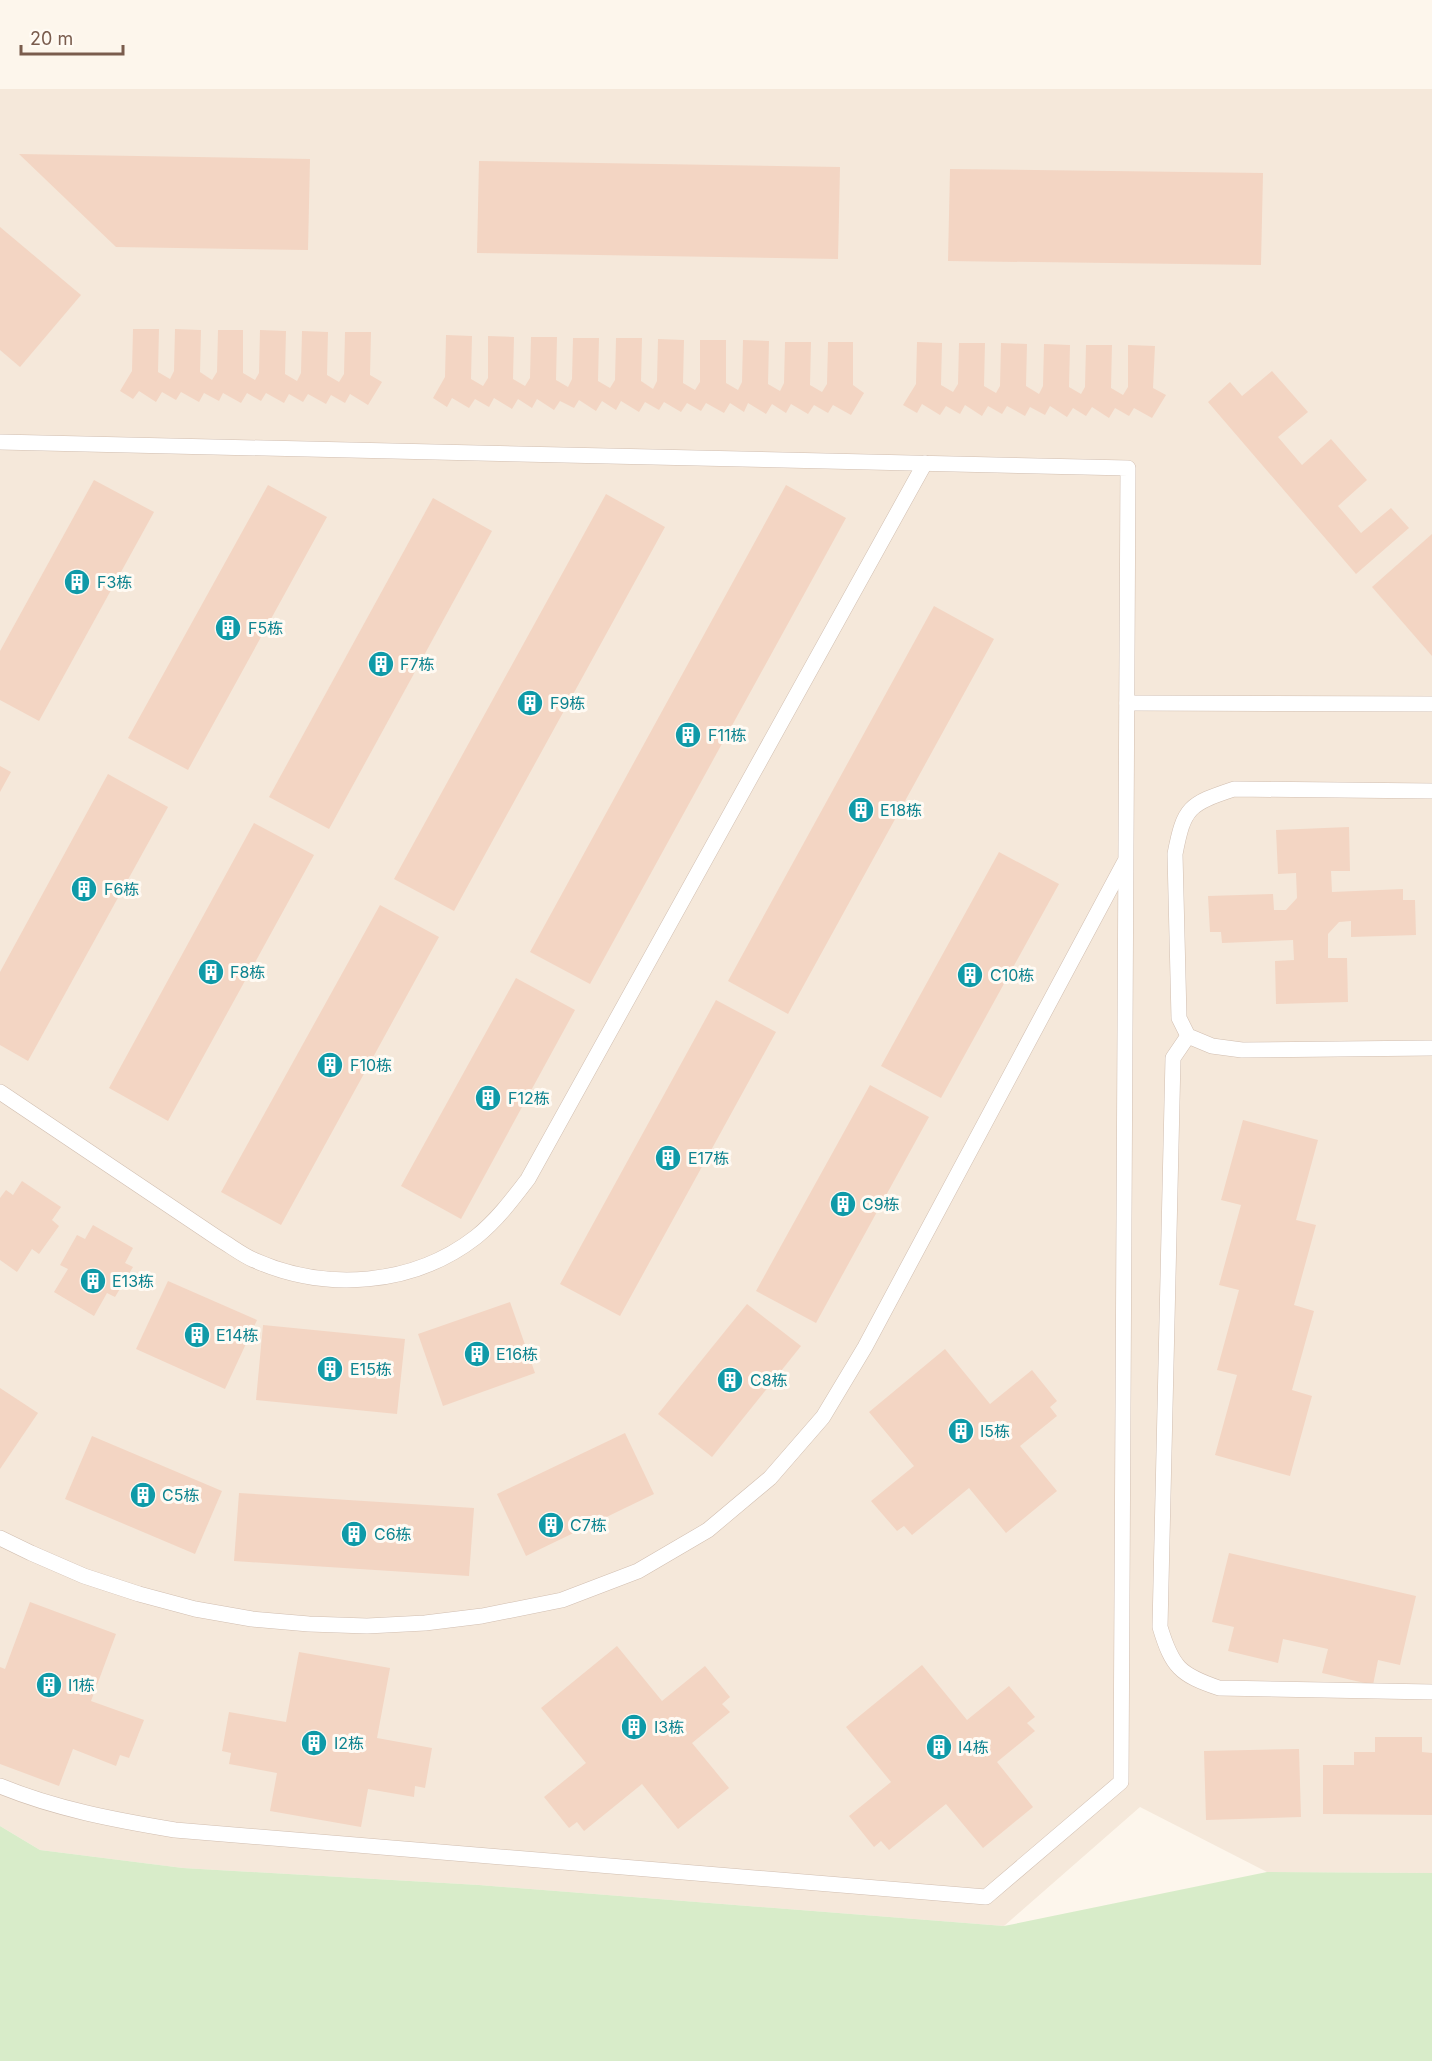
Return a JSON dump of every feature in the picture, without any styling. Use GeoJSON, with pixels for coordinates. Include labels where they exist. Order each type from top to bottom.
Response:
{"type":"FeatureCollection","features":[{"type":"Feature","properties":{"kind":"lane"},"geometry":{"type":"LineString","coordinates":[[0,442],[1128,468],[1121,1782],[986,1897],[175,1830],[116,1821],[0,1786]]}},
{"type":"Feature","properties":{"kind":"lane"},"geometry":{"type":"LineString","coordinates":[[0,1092],[219,1239],[253,1259],[289,1273],[328,1280],[367,1280],[396,1274],[442,1258],[475,1237],[504,1210],[528,1179],[926,463]]}},
{"type":"Feature","properties":{"kind":"lane"},"geometry":{"type":"LineString","coordinates":[[1127,703],[1432,704]]}},
{"type":"Feature","properties":{"kind":"lane"},"geometry":{"type":"LineString","coordinates":[[1432,790],[1234,789],[1208,798],[1188,811],[1180,830],[1175,854],[1179,1018],[1188,1036],[1212,1046],[1242,1050],[1432,1048]]}},
{"type":"Feature","properties":{"kind":"lane"},"geometry":{"type":"LineString","coordinates":[[0,1538],[31,1554],[84,1576],[195,1609],[252,1619],[367,1626],[425,1623],[482,1616],[562,1600],[638,1571],[708,1530],[770,1478],[823,1416],[865,1347],[1126,859]]}},
{"type":"Feature","properties":{"kind":"lane"},"geometry":{"type":"LineString","coordinates":[[1188,1036],[1173,1058],[1160,1627],[1167,1650],[1175,1664],[1193,1679],[1219,1688],[1432,1692]]}},
{"type":"Feature","properties":{"kind":"shaded area"},"geometry":{"type":"Polygon","coordinates":[[[0,89],[1432,89],[1432,1873],[1267,1872],[1140,1807],[1004,1926],[479,1885],[183,1868],[40,1850],[0,1826],[0,89]]]}},
{"type":"Feature","properties":{"kind":"green space"},"geometry":{"type":"Polygon","coordinates":[[[0,1826],[40,1850],[183,1868],[479,1885],[1004,1926],[1267,1872],[1432,1873],[1432,2061],[0,2061],[0,1826]]]}},
{"type":"Feature","properties":{"kind":"building"},"geometry":{"type":"Polygon","coordinates":[[[19,154],[310,159],[308,250],[116,247],[19,154]]]}},
{"type":"Feature","properties":{"kind":"building"},"geometry":{"type":"Polygon","coordinates":[[[479,161],[840,167],[838,259],[477,253],[479,161]]]}},
{"type":"Feature","properties":{"kind":"building"},"geometry":{"type":"Polygon","coordinates":[[[950,169],[1263,173],[1261,265],[948,261],[950,169]]]}},
{"type":"Feature","properties":{"kind":"building"},"geometry":{"type":"Polygon","coordinates":[[[0,227],[81,295],[20,367],[0,350],[0,227]]]}},
{"type":"Feature","properties":{"kind":"building"},"geometry":{"type":"Polygon","coordinates":[[[133,329],[159,329],[158,372],[170,379],[174,371],[175,329],[201,330],[200,372],[212,380],[217,372],[218,330],[243,330],[243,373],[255,380],[259,373],[260,330],[286,331],[285,374],[297,381],[301,373],[302,331],[328,332],[327,375],[339,382],[344,374],[345,332],[371,332],[370,375],[382,382],[368,405],[350,394],[345,403],[331,395],[326,404],[308,394],[303,402],[289,394],[284,403],[266,393],[261,401],[247,393],[241,403],[223,393],[219,401],[204,393],[199,402],[181,392],[176,400],[162,392],[156,402],[139,391],[133,399],[120,391],[132,371],[133,329]]]}},
{"type":"Feature","properties":{"kind":"building"},"geometry":{"type":"Polygon","coordinates":[[[446,335],[472,336],[471,379],[483,386],[488,378],[488,336],[514,337],[513,379],[525,386],[530,378],[531,337],[557,337],[556,380],[568,387],[572,379],[573,338],[599,338],[598,381],[610,388],[615,380],[616,338],[642,338],[641,381],[653,389],[657,381],[658,339],[684,340],[683,383],[695,390],[700,382],[700,340],[726,340],[726,383],[738,390],[742,382],[743,340],[769,341],[768,384],[780,391],[784,383],[785,342],[811,342],[810,385],[822,392],[827,384],[828,342],[853,342],[853,385],[864,393],[851,415],[833,405],[828,413],[814,405],[808,414],[791,404],[786,413],[772,404],[766,414],[748,403],[744,412],[730,403],[724,413],[706,403],[701,411],[687,403],[681,412],[664,402],[659,410],[645,402],[639,412],[621,401],[616,410],[602,401],[596,411],[579,400],[574,408],[560,401],[554,410],[537,399],[532,408],[518,399],[512,409],[494,398],[489,407],[475,399],[469,408],[452,398],[447,407],[433,398],[445,377],[446,335]]]}},
{"type":"Feature","properties":{"kind":"building"},"geometry":{"type":"Polygon","coordinates":[[[917,342],[942,343],[941,385],[953,392],[958,384],[959,343],[985,343],[984,386],[996,393],[1000,386],[1001,343],[1027,344],[1026,386],[1039,394],[1043,386],[1044,344],[1070,345],[1069,387],[1081,394],[1085,387],[1086,345],[1112,345],[1111,388],[1123,395],[1128,387],[1128,345],[1155,346],[1153,388],[1166,395],[1152,418],[1134,408],[1129,416],[1115,408],[1109,418],[1092,407],[1086,416],[1073,408],[1067,417],[1050,406],[1045,415],[1030,407],[1025,416],[1007,406],[1002,414],[988,406],[982,416],[965,405],[960,414],[946,406],[940,415],[922,404],[917,413],[903,405],[916,384],[917,342]]]}},
{"type":"Feature","properties":{"kind":"building"},"geometry":{"type":"Polygon","coordinates":[[[1272,371],[1308,412],[1278,437],[1302,465],[1331,439],[1367,480],[1338,506],[1361,533],[1391,508],[1409,528],[1356,574],[1208,402],[1230,382],[1242,396],[1272,371]]]}},
{"type":"Feature","properties":{"kind":"building","name":"F3栋"},"geometry":{"type":"Polygon","coordinates":[[[94,480],[154,512],[39,721],[0,700],[0,651],[94,480]]]}},
{"type":"Feature","properties":{"kind":"building","name":"F5栋"},"geometry":{"type":"Polygon","coordinates":[[[268,485],[327,517],[188,770],[128,738],[268,485]]]}},
{"type":"Feature","properties":{"kind":"building","name":"F11栋"},"geometry":{"type":"Polygon","coordinates":[[[786,485],[846,518],[590,984],[530,952],[786,485]]]}},
{"type":"Feature","properties":{"kind":"building","name":"F9栋"},"geometry":{"type":"Polygon","coordinates":[[[606,494],[665,527],[454,911],[394,879],[606,494]]]}},
{"type":"Feature","properties":{"kind":"building","name":"F7栋"},"geometry":{"type":"Polygon","coordinates":[[[433,498],[492,531],[329,829],[269,797],[433,498]]]}},
{"type":"Feature","properties":{"kind":"building"},"geometry":{"type":"Polygon","coordinates":[[[1432,534],[1432,656],[1372,587],[1432,534]]]}},
{"type":"Feature","properties":{"kind":"building","name":"E18栋"},"geometry":{"type":"Polygon","coordinates":[[[934,606],[994,639],[788,1014],[728,981],[934,606]]]}},
{"type":"Feature","properties":{"kind":"building"},"geometry":{"type":"Polygon","coordinates":[[[0,766],[11,772],[0,792],[0,766]]]}},
{"type":"Feature","properties":{"kind":"building","name":"F6栋"},"geometry":{"type":"Polygon","coordinates":[[[108,774],[168,807],[28,1061],[0,1045],[0,972],[108,774]]]}},
{"type":"Feature","properties":{"kind":"building","name":"F8栋"},"geometry":{"type":"Polygon","coordinates":[[[254,823],[314,855],[168,1121],[109,1088],[254,823]]]}},
{"type":"Feature","properties":{"kind":"building"},"geometry":{"type":"Polygon","coordinates":[[[1349,827],[1350,871],[1331,871],[1332,892],[1403,889],[1403,900],[1415,900],[1416,935],[1351,937],[1351,921],[1339,922],[1328,934],[1328,958],[1347,958],[1348,1002],[1276,1004],[1275,961],[1294,960],[1293,940],[1222,943],[1221,932],[1210,932],[1208,896],[1273,894],[1274,910],[1286,910],[1297,898],[1296,873],[1278,874],[1276,830],[1349,827]]]}},
{"type":"Feature","properties":{"kind":"building","name":"C10栋"},"geometry":{"type":"Polygon","coordinates":[[[999,852],[1059,884],[941,1098],[881,1066],[999,852]]]}},
{"type":"Feature","properties":{"kind":"building","name":"F10栋"},"geometry":{"type":"Polygon","coordinates":[[[380,905],[439,937],[281,1225],[221,1192],[380,905]]]}},
{"type":"Feature","properties":{"kind":"building","name":"F12栋"},"geometry":{"type":"Polygon","coordinates":[[[516,978],[575,1010],[461,1219],[401,1186],[516,978]]]}},
{"type":"Feature","properties":{"kind":"building","name":"E17栋"},"geometry":{"type":"Polygon","coordinates":[[[716,1000],[776,1032],[620,1316],[560,1284],[716,1000]]]}},
{"type":"Feature","properties":{"kind":"building","name":"C9栋"},"geometry":{"type":"Polygon","coordinates":[[[870,1085],[929,1117],[816,1323],[756,1291],[870,1085]]]}},
{"type":"Feature","properties":{"kind":"building"},"geometry":{"type":"Polygon","coordinates":[[[1243,1120],[1318,1140],[1296,1220],[1316,1225],[1294,1305],[1314,1311],[1292,1390],[1312,1396],[1290,1476],[1215,1455],[1237,1375],[1217,1370],[1239,1290],[1219,1285],[1241,1205],[1221,1200],[1243,1120]]]}},
{"type":"Feature","properties":{"kind":"building"},"geometry":{"type":"Polygon","coordinates":[[[22,1181],[61,1207],[52,1220],[59,1226],[39,1254],[32,1249],[17,1272],[0,1260],[0,1198],[6,1190],[13,1195],[22,1181]]]}},
{"type":"Feature","properties":{"kind":"building","name":"E13栋"},"geometry":{"type":"Polygon","coordinates":[[[93,1225],[133,1248],[125,1263],[133,1267],[115,1297],[107,1293],[94,1316],[54,1292],[68,1269],[60,1265],[77,1235],[85,1239],[93,1225]]]}},
{"type":"Feature","properties":{"kind":"building","name":"E14栋"},"geometry":{"type":"Polygon","coordinates":[[[168,1281],[257,1320],[225,1389],[136,1349],[168,1281]]]}},
{"type":"Feature","properties":{"kind":"building","name":"E16栋"},"geometry":{"type":"Polygon","coordinates":[[[510,1302],[535,1373],[443,1406],[418,1334],[510,1302]]]}},
{"type":"Feature","properties":{"kind":"building","name":"C8栋"},"geometry":{"type":"Polygon","coordinates":[[[747,1304],[801,1346],[712,1457],[658,1414],[747,1304]]]}},
{"type":"Feature","properties":{"kind":"building","name":"E15栋"},"geometry":{"type":"Polygon","coordinates":[[[263,1325],[405,1339],[397,1414],[256,1400],[263,1325]]]}},
{"type":"Feature","properties":{"kind":"building","name":"I5栋"},"geometry":{"type":"Polygon","coordinates":[[[945,1349],[990,1404],[1032,1370],[1057,1401],[1050,1407],[1057,1416],[1020,1446],[1057,1491],[1006,1533],[969,1488],[912,1535],[904,1526],[897,1531],[871,1501],[914,1466],[869,1412],[945,1349]]]}},
{"type":"Feature","properties":{"kind":"building"},"geometry":{"type":"Polygon","coordinates":[[[0,1388],[38,1413],[0,1469],[0,1388]]]}},
{"type":"Feature","properties":{"kind":"building","name":"C7栋"},"geometry":{"type":"Polygon","coordinates":[[[625,1433],[654,1494],[526,1556],[497,1494],[625,1433]]]}},
{"type":"Feature","properties":{"kind":"building","name":"C5栋"},"geometry":{"type":"Polygon","coordinates":[[[92,1436],[222,1491],[195,1554],[65,1499],[92,1436]]]}},
{"type":"Feature","properties":{"kind":"building","name":"C6栋"},"geometry":{"type":"Polygon","coordinates":[[[239,1493],[474,1508],[469,1576],[234,1561],[239,1493]]]}},
{"type":"Feature","properties":{"kind":"building"},"geometry":{"type":"Polygon","coordinates":[[[1229,1553],[1416,1596],[1400,1665],[1378,1660],[1373,1685],[1322,1673],[1328,1649],[1283,1639],[1278,1663],[1228,1651],[1234,1627],[1212,1622],[1229,1553]]]}},
{"type":"Feature","properties":{"kind":"building","name":"I1栋"},"geometry":{"type":"Polygon","coordinates":[[[30,1602],[116,1634],[91,1701],[144,1720],[129,1758],[120,1755],[116,1766],[73,1749],[59,1786],[0,1764],[0,1667],[5,1669],[30,1602]]]}},
{"type":"Feature","properties":{"kind":"building","name":"I3栋"},"geometry":{"type":"Polygon","coordinates":[[[617,1646],[662,1701],[705,1666],[730,1697],[722,1704],[730,1712],[692,1743],[729,1788],[678,1829],[642,1784],[584,1831],[577,1822],[569,1828],[544,1797],[586,1763],[541,1708],[617,1646]]]}},
{"type":"Feature","properties":{"kind":"building","name":"I2栋"},"geometry":{"type":"Polygon","coordinates":[[[299,1652],[390,1668],[377,1738],[432,1748],[425,1788],[415,1786],[414,1797],[368,1789],[361,1827],[270,1811],[277,1773],[229,1764],[231,1753],[222,1751],[229,1712],[286,1722],[299,1652]]]}},
{"type":"Feature","properties":{"kind":"building","name":"I4栋"},"geometry":{"type":"Polygon","coordinates":[[[922,1665],[967,1720],[1009,1686],[1035,1717],[1027,1723],[1035,1731],[997,1762],[1033,1807],[983,1848],[946,1804],[889,1850],[881,1841],[874,1847],[849,1816],[891,1782],[846,1727],[922,1665]]]}},
{"type":"Feature","properties":{"kind":"building"},"geometry":{"type":"Polygon","coordinates":[[[1375,1737],[1422,1737],[1422,1752],[1432,1753],[1432,1815],[1323,1814],[1323,1765],[1354,1765],[1354,1752],[1375,1752],[1375,1737]]]}},
{"type":"Feature","properties":{"kind":"building"},"geometry":{"type":"Polygon","coordinates":[[[1299,1749],[1301,1817],[1206,1820],[1204,1751],[1299,1749]]]}},
{"type":"Feature","properties":{"kind":"place","name":"F3栋"},"geometry":{"type":"Point","coordinates":[77,582]}},
{"type":"Feature","properties":{"kind":"place","name":"F5栋"},"geometry":{"type":"Point","coordinates":[228,628]}},
{"type":"Feature","properties":{"kind":"place","name":"F7栋"},"geometry":{"type":"Point","coordinates":[381,664]}},
{"type":"Feature","properties":{"kind":"place","name":"F9栋"},"geometry":{"type":"Point","coordinates":[530,703]}},
{"type":"Feature","properties":{"kind":"place","name":"F11栋"},"geometry":{"type":"Point","coordinates":[688,735]}},
{"type":"Feature","properties":{"kind":"place","name":"E18栋"},"geometry":{"type":"Point","coordinates":[861,810]}},
{"type":"Feature","properties":{"kind":"place","name":"F6栋"},"geometry":{"type":"Point","coordinates":[84,889]}},
{"type":"Feature","properties":{"kind":"place","name":"F8栋"},"geometry":{"type":"Point","coordinates":[211,972]}},
{"type":"Feature","properties":{"kind":"place","name":"C10栋"},"geometry":{"type":"Point","coordinates":[970,975]}},
{"type":"Feature","properties":{"kind":"place","name":"F10栋"},"geometry":{"type":"Point","coordinates":[330,1065]}},
{"type":"Feature","properties":{"kind":"place","name":"F12栋"},"geometry":{"type":"Point","coordinates":[488,1098]}},
{"type":"Feature","properties":{"kind":"place","name":"E17栋"},"geometry":{"type":"Point","coordinates":[668,1158]}},
{"type":"Feature","properties":{"kind":"place","name":"C9栋"},"geometry":{"type":"Point","coordinates":[843,1204]}},
{"type":"Feature","properties":{"kind":"place","name":"E13栋"},"geometry":{"type":"Point","coordinates":[93,1281]}},
{"type":"Feature","properties":{"kind":"place","name":"E14栋"},"geometry":{"type":"Point","coordinates":[197,1335]}},
{"type":"Feature","properties":{"kind":"place","name":"E16栋"},"geometry":{"type":"Point","coordinates":[477,1354]}},
{"type":"Feature","properties":{"kind":"place","name":"E15栋"},"geometry":{"type":"Point","coordinates":[330,1369]}},
{"type":"Feature","properties":{"kind":"place","name":"C8栋"},"geometry":{"type":"Point","coordinates":[730,1380]}},
{"type":"Feature","properties":{"kind":"place","name":"I5栋"},"geometry":{"type":"Point","coordinates":[961,1431]}},
{"type":"Feature","properties":{"kind":"place","name":"C5栋"},"geometry":{"type":"Point","coordinates":[143,1495]}},
{"type":"Feature","properties":{"kind":"place","name":"C7栋"},"geometry":{"type":"Point","coordinates":[551,1525]}},
{"type":"Feature","properties":{"kind":"place","name":"C6栋"},"geometry":{"type":"Point","coordinates":[354,1534]}},
{"type":"Feature","properties":{"kind":"place","name":"I1栋"},"geometry":{"type":"Point","coordinates":[49,1685]}},
{"type":"Feature","properties":{"kind":"place","name":"I3栋"},"geometry":{"type":"Point","coordinates":[634,1727]}},
{"type":"Feature","properties":{"kind":"place","name":"I2栋"},"geometry":{"type":"Point","coordinates":[314,1743]}},
{"type":"Feature","properties":{"kind":"place","name":"I4栋"},"geometry":{"type":"Point","coordinates":[939,1747]}}]}
